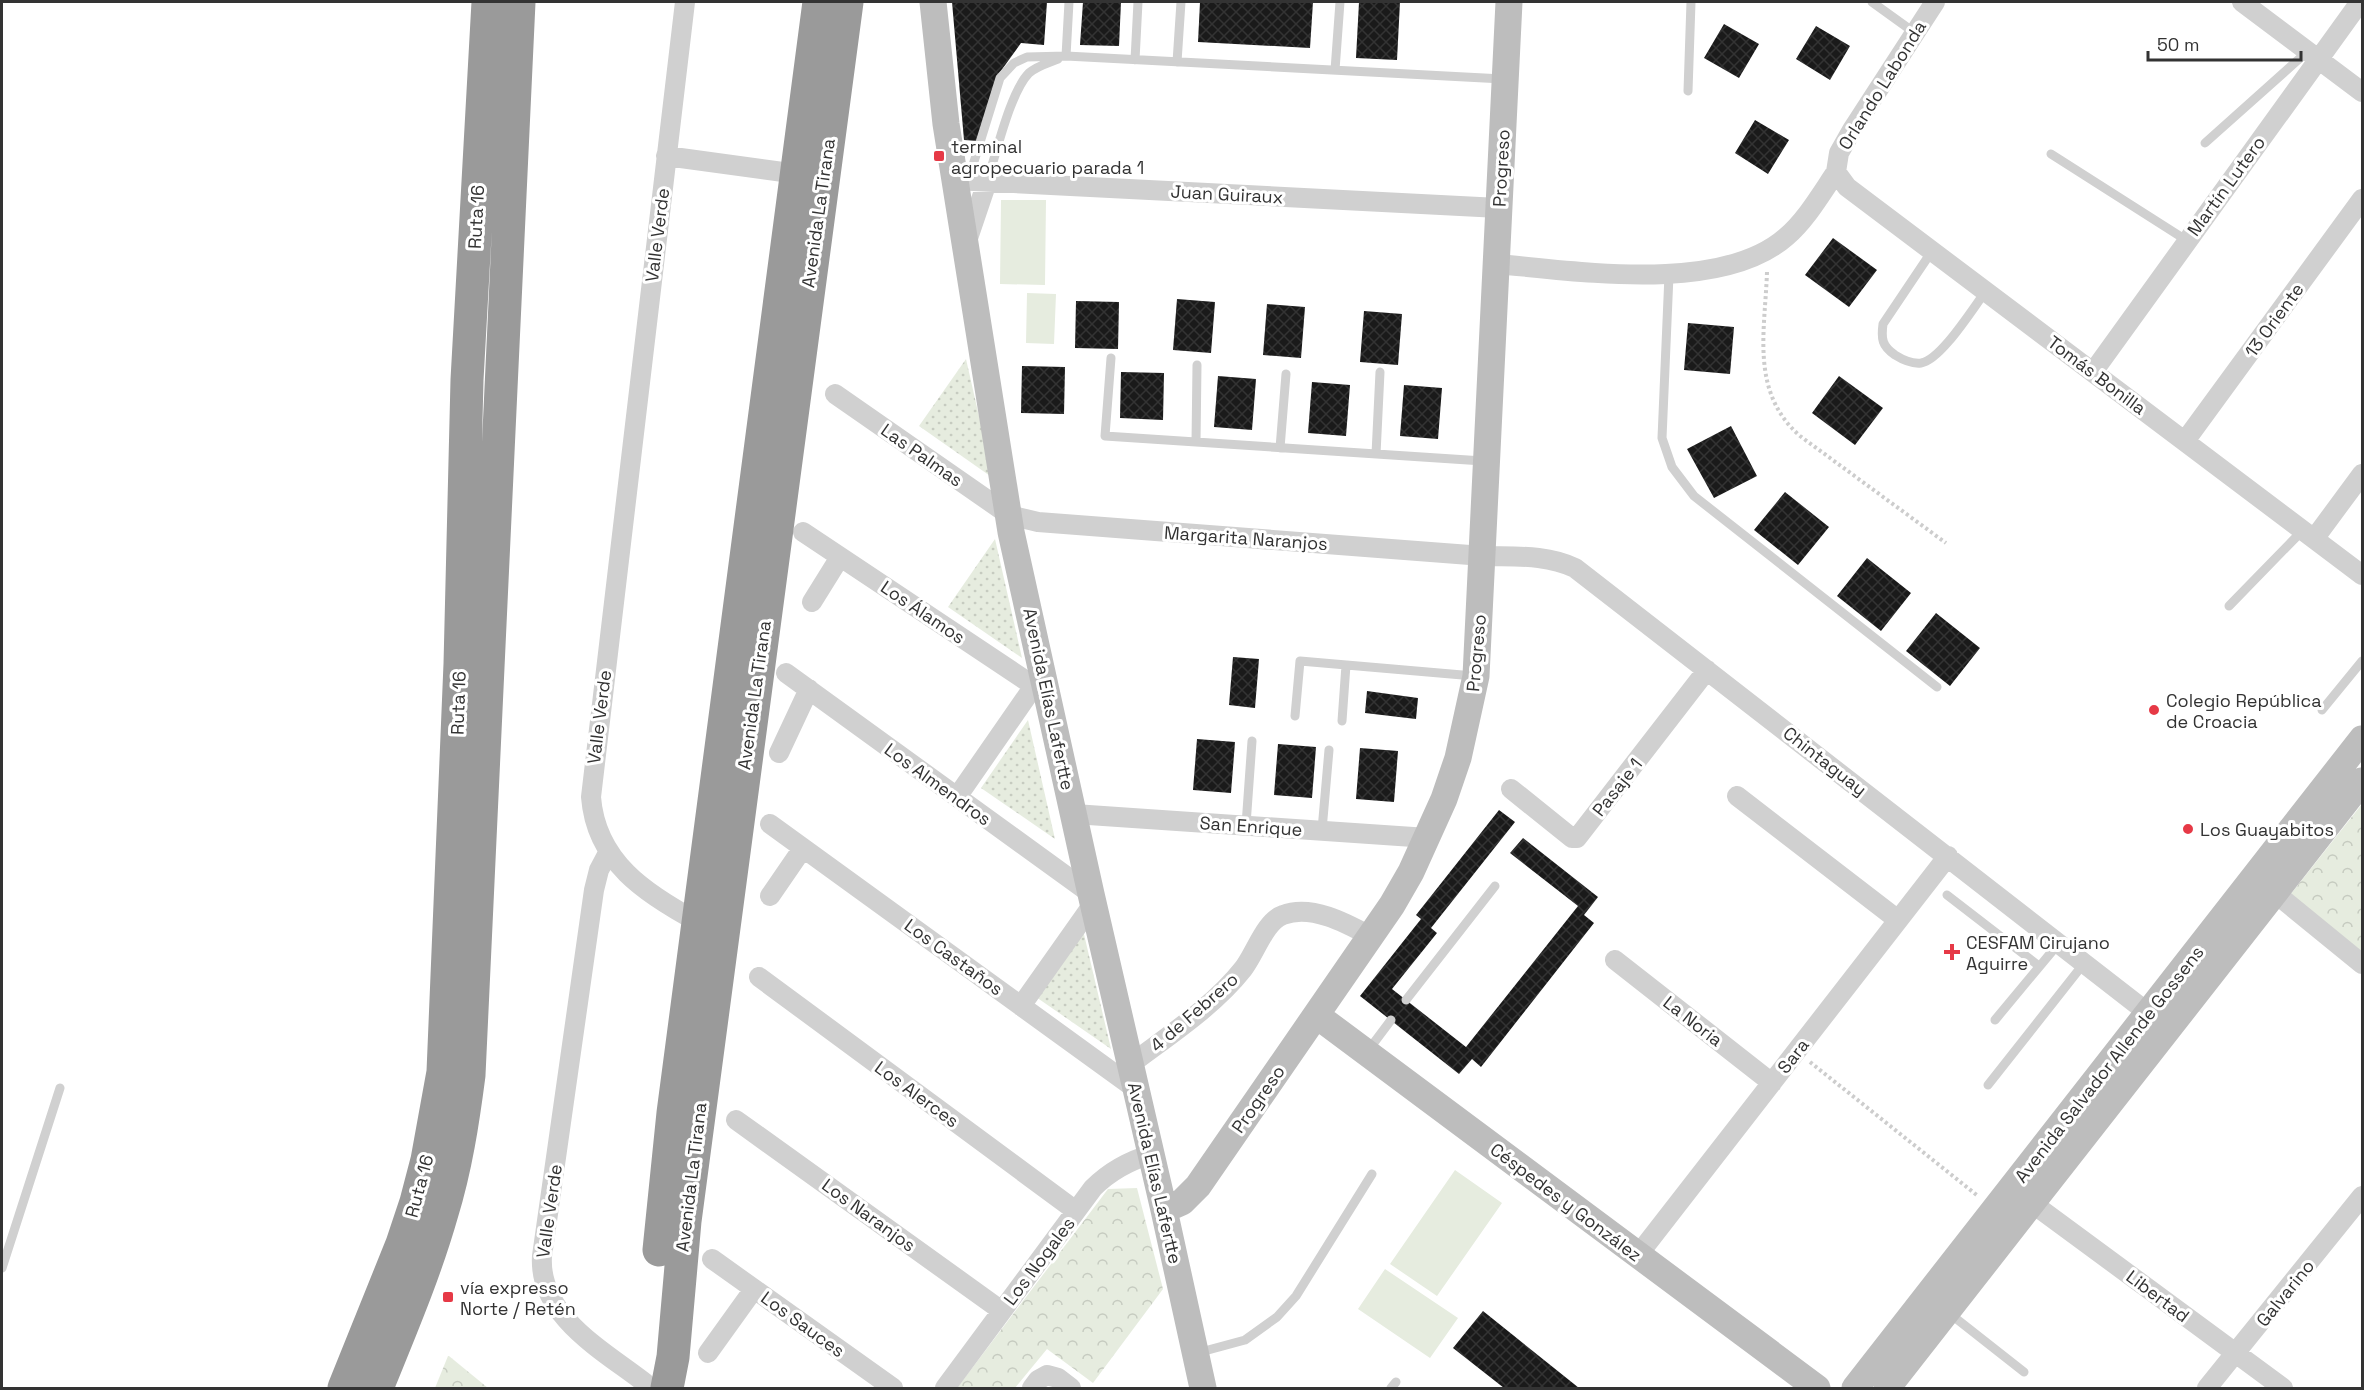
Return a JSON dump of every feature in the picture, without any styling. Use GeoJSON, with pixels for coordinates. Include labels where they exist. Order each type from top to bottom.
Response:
{"type":"FeatureCollection","features":[{"type":"Feature","properties":{"kind":"highway","name":"Ruta 16"},"geometry":{"type":"LineString","coordinates":[[344,1389],[402,1244],[416,1202],[428,1160],[443,1071],[460,664],[467,380],[488,2]]}},
{"type":"Feature","properties":{"kind":"highway","name":"Ruta 16"},"geometry":{"type":"LineString","coordinates":[[377,1389],[425,1268],[442,1213],[454,1166],[469,1075],[519,2]]}},
{"type":"Feature","properties":{"kind":"highway","name":"Avenida La Tirana"},"geometry":{"type":"LineString","coordinates":[[810,175],[819,2]]}},
{"type":"Feature","properties":{"kind":"highway","name":"Avenida La Tirana"},"geometry":{"type":"LineString","coordinates":[[652,1387],[673,1358],[711,924],[810,175],[847,2]]}},
{"type":"Feature","properties":{"kind":"street","name":"Valle Verde"},"geometry":{"type":"LineString","coordinates":[[652,1387],[573,1325],[547,1292],[542,1275],[542,1256],[594,890],[599,870],[608,853],[594,822],[591,784],[685,2]]}},
{"type":"Feature","properties":{"kind":"street","name":"Avenida Elías Lafertte"},"geometry":{"type":"LineString","coordinates":[[933,2],[946,124],[970,181],[965,246],[1009,515],[1040,685],[1074,814],[1203,1389]]}},
{"type":"Feature","properties":{"kind":"street","name":"Progreso"},"geometry":{"type":"LineString","coordinates":[[1164,1210],[1182,1202],[1198,1186],[1370,936],[1396,896],[1428,838],[1458,758],[1476,676],[1509,2]]}},
{"type":"Feature","properties":{"kind":"street","name":"Orlando Labonda"},"geometry":{"type":"LineString","coordinates":[[1497,264],[1670,275],[1738,263],[1768,250],[1799,224],[1836,172],[1839,153],[1848,137],[1935,2]]}},
{"type":"Feature","properties":{"kind":"street"},"geometry":{"type":"LineString","coordinates":[[2242,2],[2362,92]]}},
{"type":"Feature","properties":{"kind":"street","name":"Martín Lutero"},"geometry":{"type":"LineString","coordinates":[[2093,372],[2187,240],[2313,55],[2360,2]]}},
{"type":"Feature","properties":{"kind":"street"},"geometry":{"type":"LineString","coordinates":[[666,156],[810,175]]}},
{"type":"Feature","properties":{"kind":"street","name":"Tomás Bonilla"},"geometry":{"type":"LineString","coordinates":[[1836,172],[1847,187],[2362,575]]}},
{"type":"Feature","properties":{"kind":"street","name":"Juan Guiraux"},"geometry":{"type":"LineString","coordinates":[[970,181],[1499,208]]}},
{"type":"Feature","properties":{"kind":"street","name":"13 Oriente"},"geometry":{"type":"LineString","coordinates":[[2185,441],[2362,199]]}},
{"type":"Feature","properties":{"kind":"street","name":"Las Palmas"},"geometry":{"type":"LineString","coordinates":[[835,394],[1009,515]]}},
{"type":"Feature","properties":{"kind":"street"},"geometry":{"type":"LineString","coordinates":[[2309,535],[2362,474]]}},
{"type":"Feature","properties":{"kind":"street","name":"Margarita Naranjos"},"geometry":{"type":"LineString","coordinates":[[1009,515],[1038,522],[1483,556]]}},
{"type":"Feature","properties":{"kind":"street","name":"Los Álamos"},"geometry":{"type":"LineString","coordinates":[[802,532],[1040,685]]}},
{"type":"Feature","properties":{"kind":"street","name":"Chintaguay"},"geometry":{"type":"LineString","coordinates":[[1483,556],[1547,558],[1575,568],[2148,1013]]}},
{"type":"Feature","properties":{"kind":"street"},"geometry":{"type":"LineString","coordinates":[[812,602],[840,557]]}},
{"type":"Feature","properties":{"kind":"street","name":"Pasaje 1"},"geometry":{"type":"LineString","coordinates":[[1511,789],[1572,838],[1577,838],[1707,670]]}},
{"type":"Feature","properties":{"kind":"street","name":"Los Almendros"},"geometry":{"type":"LineString","coordinates":[[786,673],[957,797],[1092,899]]}},
{"type":"Feature","properties":{"kind":"street"},"geometry":{"type":"LineString","coordinates":[[957,797],[1040,685]]}},
{"type":"Feature","properties":{"kind":"street"},"geometry":{"type":"LineString","coordinates":[[779,753],[809,689]]}},
{"type":"Feature","properties":{"kind":"street","name":"Avenida Salvador Allende Gossens"},"geometry":{"type":"LineString","coordinates":[[1855,1389],[2362,739]]}},
{"type":"Feature","properties":{"kind":"street","name":"Avenida Salvador Allende Gossens"},"geometry":{"type":"LineString","coordinates":[[1887,1389],[2362,781]]}},
{"type":"Feature","properties":{"kind":"street"},"geometry":{"type":"LineString","coordinates":[[1737,796],[1898,920]]}},
{"type":"Feature","properties":{"kind":"street","name":"San Enrique"},"geometry":{"type":"LineString","coordinates":[[1074,814],[1428,838]]}},
{"type":"Feature","properties":{"kind":"street","name":"Los Castaños"},"geometry":{"type":"LineString","coordinates":[[770,824],[1022,1006],[1134,1077]]}},
{"type":"Feature","properties":{"kind":"street"},"geometry":{"type":"LineString","coordinates":[[770,896],[803,848]]}},
{"type":"Feature","properties":{"kind":"street"},"geometry":{"type":"LineString","coordinates":[[608,853],[650,893],[711,924]]}},
{"type":"Feature","properties":{"kind":"street","name":"Sara"},"geometry":{"type":"LineString","coordinates":[[1638,1255],[1948,856]]}},
{"type":"Feature","properties":{"kind":"street"},"geometry":{"type":"LineString","coordinates":[[2275,893],[2362,964]]}},
{"type":"Feature","properties":{"kind":"street"},"geometry":{"type":"LineString","coordinates":[[1022,1006],[1092,899]]}},
{"type":"Feature","properties":{"kind":"street","name":"4 de Febrero"},"geometry":{"type":"LineString","coordinates":[[1134,1077],[1232,982],[1251,959],[1268,927],[1279,916],[1299,912],[1322,915],[1370,936]]}},
{"type":"Feature","properties":{"kind":"street","name":"La Noria"},"geometry":{"type":"LineString","coordinates":[[1615,960],[1772,1083]]}},
{"type":"Feature","properties":{"kind":"street","name":"Los Alerces"},"geometry":{"type":"LineString","coordinates":[[759,977],[1076,1211]]}},
{"type":"Feature","properties":{"kind":"street","name":"Céspedes y González"},"geometry":{"type":"LineString","coordinates":[[1316,1015],[1817,1389]]}},
{"type":"Feature","properties":{"kind":"street","name":"Los Naranjos"},"geometry":{"type":"LineString","coordinates":[[736,1120],[1002,1311]]}},
{"type":"Feature","properties":{"kind":"street","name":"Los Nogales"},"geometry":{"type":"LineString","coordinates":[[945,1389],[1093,1188],[1114,1170],[1152,1154]]}},
{"type":"Feature","properties":{"kind":"street","name":"Galvarino"},"geometry":{"type":"LineString","coordinates":[[2207,1389],[2362,1196]]}},
{"type":"Feature","properties":{"kind":"street","name":"Libertad"},"geometry":{"type":"LineString","coordinates":[[2032,1203],[2283,1389]]}},
{"type":"Feature","properties":{"kind":"street","name":"Los Sauces"},"geometry":{"type":"LineString","coordinates":[[712,1259],[893,1389]]}},
{"type":"Feature","properties":{"kind":"street"},"geometry":{"type":"LineString","coordinates":[[708,1353],[754,1289]]}},
{"type":"Feature","properties":{"kind":"street"},"geometry":{"type":"LineString","coordinates":[[1032,1389],[1038,1380],[1047,1375],[1058,1378],[1071,1389]]}},
{"type":"Feature","properties":{"kind":"lane"},"geometry":{"type":"LineString","coordinates":[[1066,56],[1069,2]]}},
{"type":"Feature","properties":{"kind":"lane"},"geometry":{"type":"LineString","coordinates":[[1135,60],[1138,2]]}},
{"type":"Feature","properties":{"kind":"lane"},"geometry":{"type":"LineString","coordinates":[[1177,62],[1181,2]]}},
{"type":"Feature","properties":{"kind":"lane"},"geometry":{"type":"LineString","coordinates":[[1335,70],[1340,2]]}},
{"type":"Feature","properties":{"kind":"lane"},"geometry":{"type":"LineString","coordinates":[[1688,91],[1691,2]]}},
{"type":"Feature","properties":{"kind":"lane"},"geometry":{"type":"LineString","coordinates":[[1872,2],[1915,33]]}},
{"type":"Feature","properties":{"kind":"lane"},"geometry":{"type":"LineString","coordinates":[[2205,143],[2313,55]]}},
{"type":"Feature","properties":{"kind":"lane"},"geometry":{"type":"LineString","coordinates":[[970,181],[1028,74],[1041,65],[1066,56]]}},
{"type":"Feature","properties":{"kind":"lane"},"geometry":{"type":"LineString","coordinates":[[970,181],[1000,78],[1014,63],[1027,57],[1066,56],[1505,80]]}},
{"type":"Feature","properties":{"kind":"lane"},"geometry":{"type":"LineString","coordinates":[[2051,154],[2187,240]]}},
{"type":"Feature","properties":{"kind":"lane"},"geometry":{"type":"LineString","coordinates":[[1932,251],[1882,324],[1881,338],[1887,349],[1904,361],[1922,363],[1936,356],[1986,291]]}},
{"type":"Feature","properties":{"kind":"lane"},"geometry":{"type":"LineString","coordinates":[[1670,275],[1662,438],[1672,467],[1682,483],[1694,496],[1938,687]]}},
{"type":"Feature","properties":{"kind":"lane"},"geometry":{"type":"LineString","coordinates":[[1111,358],[1105,436],[1487,462]]}},
{"type":"Feature","properties":{"kind":"lane"},"geometry":{"type":"LineString","coordinates":[[1196,442],[1197,365]]}},
{"type":"Feature","properties":{"kind":"lane"},"geometry":{"type":"LineString","coordinates":[[1376,454],[1380,372]]}},
{"type":"Feature","properties":{"kind":"lane"},"geometry":{"type":"LineString","coordinates":[[1280,448],[1286,374]]}},
{"type":"Feature","properties":{"kind":"lane"},"geometry":{"type":"LineString","coordinates":[[2229,606],[2309,535]]}},
{"type":"Feature","properties":{"kind":"lane"},"geometry":{"type":"LineString","coordinates":[[1295,716],[1300,661],[1476,676]]}},
{"type":"Feature","properties":{"kind":"lane"},"geometry":{"type":"LineString","coordinates":[[2322,710],[2362,661]]}},
{"type":"Feature","properties":{"kind":"lane"},"geometry":{"type":"LineString","coordinates":[[1342,721],[1346,665]]}},
{"type":"Feature","properties":{"kind":"lane"},"geometry":{"type":"LineString","coordinates":[[1246,825],[1252,741]]}},
{"type":"Feature","properties":{"kind":"lane"},"geometry":{"type":"LineString","coordinates":[[1322,830],[1329,750]]}},
{"type":"Feature","properties":{"kind":"lane"},"geometry":{"type":"LineString","coordinates":[[1406,1000],[1495,886]]}},
{"type":"Feature","properties":{"kind":"lane"},"geometry":{"type":"LineString","coordinates":[[1947,895],[2039,966]]}},
{"type":"Feature","properties":{"kind":"lane"},"geometry":{"type":"LineString","coordinates":[[1995,1020],[2059,942]]}},
{"type":"Feature","properties":{"kind":"lane"},"geometry":{"type":"LineString","coordinates":[[1988,1085],[2085,962]]}},
{"type":"Feature","properties":{"kind":"lane"},"geometry":{"type":"LineString","coordinates":[[1366,1053],[1391,1020]]}},
{"type":"Feature","properties":{"kind":"lane"},"geometry":{"type":"LineString","coordinates":[[2,1268],[60,1088]]}},
{"type":"Feature","properties":{"kind":"lane"},"geometry":{"type":"LineString","coordinates":[[1196,1354],[1245,1340],[1277,1317],[1296,1296],[1372,1173]]}},
{"type":"Feature","properties":{"kind":"lane"},"geometry":{"type":"LineString","coordinates":[[1948,1311],[2024,1372]]}},
{"type":"Feature","properties":{"kind":"path"},"geometry":{"type":"LineString","coordinates":[[1768,250],[1763,364],[1769,391],[1778,410],[1790,427],[1800,436],[1946,543]]}},
{"type":"Feature","properties":{"kind":"path"},"geometry":{"type":"LineString","coordinates":[[1813,1065],[1970,1190]]}},
{"type":"Feature","properties":{"kind":"green space"},"geometry":{"type":"Polygon","coordinates":[[[1001,200],[1046,200],[1045,285],[1000,284],[1001,200]]]}},
{"type":"Feature","properties":{"kind":"green space"},"geometry":{"type":"Polygon","coordinates":[[[1027,293],[1056,294],[1054,344],[1026,343],[1027,293]]]}},
{"type":"Feature","properties":{"kind":"green space"},"geometry":{"type":"Polygon","coordinates":[[[966,359],[993,478],[919,426],[966,359]]]}},
{"type":"Feature","properties":{"kind":"green space"},"geometry":{"type":"Polygon","coordinates":[[[995,539],[1022,658],[948,607],[995,539]]]}},
{"type":"Feature","properties":{"kind":"green space"},"geometry":{"type":"Polygon","coordinates":[[[1028,720],[1055,839],[981,788],[1028,720]]]}},
{"type":"Feature","properties":{"kind":"green space"},"geometry":{"type":"Polygon","coordinates":[[[2362,804],[2362,953],[2290,895],[2362,804]]]}},
{"type":"Feature","properties":{"kind":"green space"},"geometry":{"type":"Polygon","coordinates":[[[1083,930],[1111,1049],[1036,997],[1083,930]]]}},
{"type":"Feature","properties":{"kind":"green space"},"geometry":{"type":"Polygon","coordinates":[[[1455,1170],[1502,1203],[1437,1296],[1390,1264],[1455,1170]]]}},
{"type":"Feature","properties":{"kind":"green space"},"geometry":{"type":"Polygon","coordinates":[[[1137,1188],[1163,1289],[1093,1383],[1047,1349],[1015,1388],[957,1388],[1108,1189],[1137,1188]]]}},
{"type":"Feature","properties":{"kind":"green space"},"geometry":{"type":"Polygon","coordinates":[[[1385,1269],[1458,1318],[1430,1358],[1358,1309],[1385,1269]]]}},
{"type":"Feature","properties":{"kind":"green space"},"geometry":{"type":"Polygon","coordinates":[[[449,1356],[488,1388],[435,1388],[449,1356]]]}},
{"type":"Feature","properties":{"kind":"building"},"geometry":{"type":"Polygon","coordinates":[[[952,2],[1047,2],[1044,45],[1021,43],[998,75],[978,141],[964,140],[952,2]]]}},
{"type":"Feature","properties":{"kind":"building"},"geometry":{"type":"Polygon","coordinates":[[[1083,2],[1121,2],[1119,46],[1080,45],[1083,2]]]}},
{"type":"Feature","properties":{"kind":"building"},"geometry":{"type":"Polygon","coordinates":[[[1200,2],[1313,2],[1310,48],[1198,42],[1200,2]]]}},
{"type":"Feature","properties":{"kind":"building"},"geometry":{"type":"Polygon","coordinates":[[[1359,2],[1400,2],[1397,60],[1356,58],[1359,2]]]}},
{"type":"Feature","properties":{"kind":"building"},"geometry":{"type":"Polygon","coordinates":[[[1724,24],[1759,44],[1739,78],[1704,58],[1724,24]]]}},
{"type":"Feature","properties":{"kind":"building"},"geometry":{"type":"Polygon","coordinates":[[[1816,26],[1850,46],[1830,80],[1796,59],[1816,26]]]}},
{"type":"Feature","properties":{"kind":"building"},"geometry":{"type":"Polygon","coordinates":[[[1755,120],[1789,140],[1768,174],[1735,153],[1755,120]]]}},
{"type":"Feature","properties":{"kind":"building"},"geometry":{"type":"Polygon","coordinates":[[[1833,238],[1877,270],[1849,307],[1805,275],[1833,238]]]}},
{"type":"Feature","properties":{"kind":"building"},"geometry":{"type":"Polygon","coordinates":[[[1177,299],[1215,302],[1211,353],[1173,350],[1177,299]]]}},
{"type":"Feature","properties":{"kind":"building"},"geometry":{"type":"Polygon","coordinates":[[[1076,301],[1119,302],[1118,349],[1075,348],[1076,301]]]}},
{"type":"Feature","properties":{"kind":"building"},"geometry":{"type":"Polygon","coordinates":[[[1267,304],[1305,307],[1301,358],[1263,355],[1267,304]]]}},
{"type":"Feature","properties":{"kind":"building"},"geometry":{"type":"Polygon","coordinates":[[[1364,311],[1402,314],[1398,365],[1360,362],[1364,311]]]}},
{"type":"Feature","properties":{"kind":"building"},"geometry":{"type":"Polygon","coordinates":[[[1688,323],[1734,327],[1730,374],[1684,370],[1688,323]]]}},
{"type":"Feature","properties":{"kind":"building"},"geometry":{"type":"Polygon","coordinates":[[[1022,366],[1065,367],[1064,414],[1021,413],[1022,366]]]}},
{"type":"Feature","properties":{"kind":"building"},"geometry":{"type":"Polygon","coordinates":[[[1121,372],[1164,373],[1163,420],[1120,418],[1121,372]]]}},
{"type":"Feature","properties":{"kind":"building"},"geometry":{"type":"Polygon","coordinates":[[[1218,376],[1256,379],[1252,430],[1214,427],[1218,376]]]}},
{"type":"Feature","properties":{"kind":"building"},"geometry":{"type":"Polygon","coordinates":[[[1839,376],[1883,408],[1855,445],[1812,413],[1839,376]]]}},
{"type":"Feature","properties":{"kind":"building"},"geometry":{"type":"Polygon","coordinates":[[[1312,382],[1350,385],[1346,436],[1308,433],[1312,382]]]}},
{"type":"Feature","properties":{"kind":"building"},"geometry":{"type":"Polygon","coordinates":[[[1404,385],[1442,388],[1438,439],[1400,436],[1404,385]]]}},
{"type":"Feature","properties":{"kind":"building"},"geometry":{"type":"Polygon","coordinates":[[[1731,426],[1757,476],[1714,498],[1687,449],[1731,426]]]}},
{"type":"Feature","properties":{"kind":"building"},"geometry":{"type":"Polygon","coordinates":[[[1785,492],[1829,527],[1798,565],[1754,530],[1785,492]]]}},
{"type":"Feature","properties":{"kind":"building"},"geometry":{"type":"Polygon","coordinates":[[[1867,558],[1911,593],[1881,631],[1837,596],[1867,558]]]}},
{"type":"Feature","properties":{"kind":"building"},"geometry":{"type":"Polygon","coordinates":[[[1936,613],[1980,648],[1950,686],[1906,651],[1936,613]]]}},
{"type":"Feature","properties":{"kind":"building"},"geometry":{"type":"Polygon","coordinates":[[[1233,657],[1259,659],[1255,708],[1229,705],[1233,657]]]}},
{"type":"Feature","properties":{"kind":"building"},"geometry":{"type":"Polygon","coordinates":[[[1367,691],[1418,698],[1416,719],[1365,713],[1367,691]]]}},
{"type":"Feature","properties":{"kind":"building"},"geometry":{"type":"Polygon","coordinates":[[[1197,739],[1235,742],[1231,793],[1193,790],[1197,739]]]}},
{"type":"Feature","properties":{"kind":"building"},"geometry":{"type":"Polygon","coordinates":[[[1278,744],[1316,747],[1312,798],[1274,795],[1278,744]]]}},
{"type":"Feature","properties":{"kind":"building"},"geometry":{"type":"Polygon","coordinates":[[[1360,748],[1398,751],[1394,802],[1356,799],[1360,748]]]}},
{"type":"Feature","properties":{"kind":"building"},"geometry":{"type":"Polygon","coordinates":[[[1499,810],[1515,822],[1431,928],[1437,933],[1392,989],[1466,1047],[1578,906],[1510,853],[1523,838],[1598,897],[1584,915],[1594,923],[1481,1067],[1472,1059],[1459,1074],[1360,996],[1421,919],[1416,915],[1499,810]]]}},
{"type":"Feature","properties":{"kind":"building"},"geometry":{"type":"Polygon","coordinates":[[[1483,1311],[1579,1388],[1504,1388],[1453,1348],[1483,1311]]]}},
{"type":"Feature","properties":{"kind":"place","name":"terminal agropecuario parada 1"},"geometry":{"type":"Point","coordinates":[939,156]}},
{"type":"Feature","properties":{"kind":"place","name":"Colegio República de Croacia"},"geometry":{"type":"Point","coordinates":[2154,710]}},
{"type":"Feature","properties":{"kind":"place","name":"Los Guayabitos"},"geometry":{"type":"Point","coordinates":[2188,829]}},
{"type":"Feature","properties":{"kind":"place","name":"CESFAM Cirujano Aguirre"},"geometry":{"type":"Point","coordinates":[1952,952]}},
{"type":"Feature","properties":{"kind":"place","name":"vía expresso Norte / Retén"},"geometry":{"type":"Point","coordinates":[448,1297]}}]}
